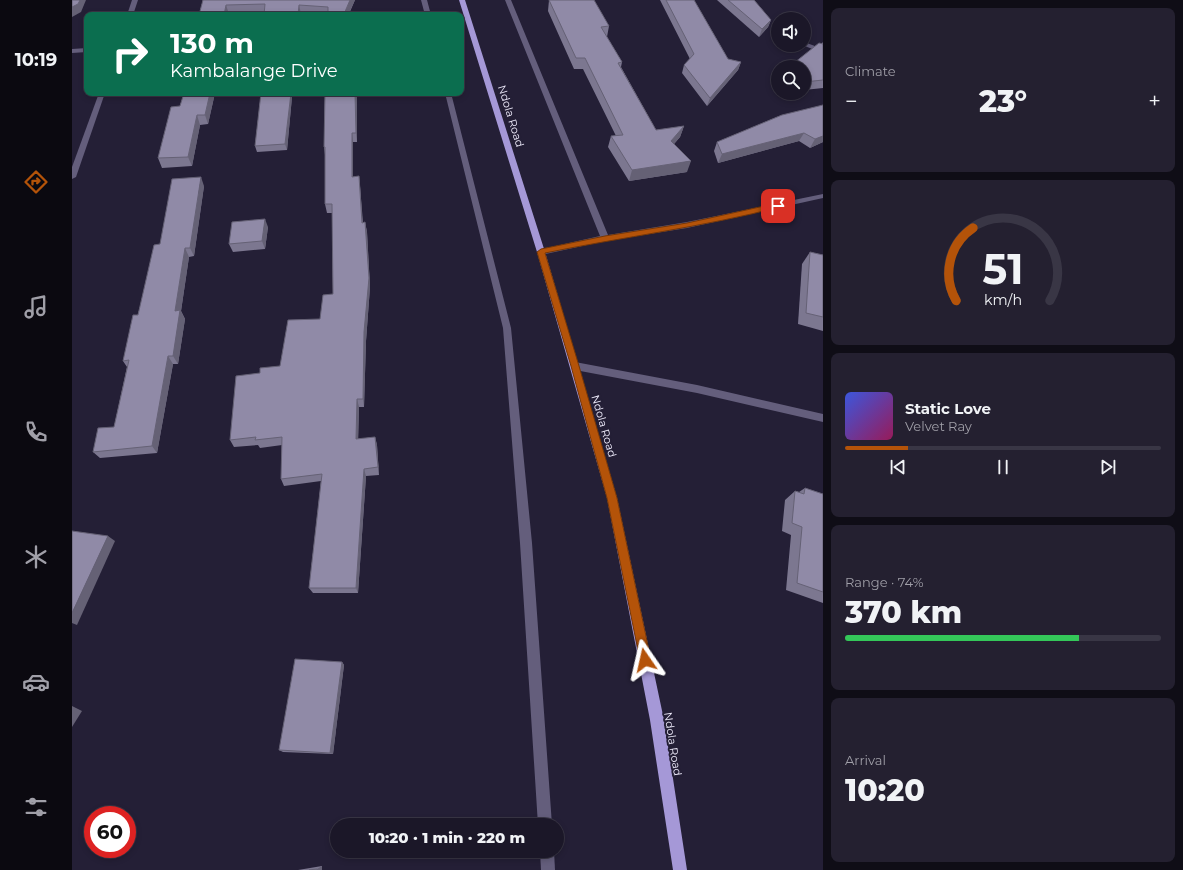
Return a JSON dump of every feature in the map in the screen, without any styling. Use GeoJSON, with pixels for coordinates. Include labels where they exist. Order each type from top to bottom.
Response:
{"type":"FeatureCollection","features":[{"type":"Feature","properties":{"kind":"main road","name":"Ndola Road"},"geometry":{"type":"LineString","coordinates":[[462,0],[541,252],[612,498],[657,720],[680,870]]}},
{"type":"Feature","properties":{"kind":"street"},"geometry":{"type":"LineString","coordinates":[[131,12],[135,0]]}},
{"type":"Feature","properties":{"kind":"street"},"geometry":{"type":"LineString","coordinates":[[424,0],[427,12]]}},
{"type":"Feature","properties":{"kind":"street"},"geometry":{"type":"LineString","coordinates":[[508,0],[605,238]]}},
{"type":"Feature","properties":{"kind":"street"},"geometry":{"type":"LineString","coordinates":[[811,47],[823,51]]}},
{"type":"Feature","properties":{"kind":"street"},"geometry":{"type":"LineString","coordinates":[[72,51],[84,50]]}},
{"type":"Feature","properties":{"kind":"street"},"geometry":{"type":"LineString","coordinates":[[72,177],[101,96]]}},
{"type":"Feature","properties":{"kind":"street"},"geometry":{"type":"LineString","coordinates":[[449,96],[507,328],[526,543],[545,818]]}},
{"type":"Feature","properties":{"kind":"street"},"geometry":{"type":"LineString","coordinates":[[541,252],[605,238],[687,225],[823,196]]}},
{"type":"Feature","properties":{"kind":"street"},"geometry":{"type":"LineString","coordinates":[[575,366],[697,389],[823,418]]}},
{"type":"Feature","properties":{"kind":"street"},"geometry":{"type":"LineString","coordinates":[[547,858],[548,870]]}},
{"type":"Feature","properties":{"kind":"building"},"geometry":{"type":"Polygon","coordinates":[[[72,0],[80,0],[78,4],[72,7],[72,0]]]}},
{"type":"Feature","properties":{"kind":"building"},"geometry":{"type":"Polygon","coordinates":[[[203,0],[350,0],[345,12],[328,12],[328,7],[299,5],[298,12],[264,12],[265,4],[226,5],[225,12],[200,12],[203,0]]]}},
{"type":"Feature","properties":{"kind":"building"},"geometry":{"type":"Polygon","coordinates":[[[549,0],[594,0],[609,26],[601,27],[622,62],[618,63],[656,130],[684,126],[671,141],[691,161],[632,170],[611,136],[623,135],[585,58],[576,58],[549,0]]]}},
{"type":"Feature","properties":{"kind":"building"},"geometry":{"type":"Polygon","coordinates":[[[666,0],[694,0],[728,59],[741,62],[710,98],[684,65],[694,54],[666,0]]]}},
{"type":"Feature","properties":{"kind":"building"},"geometry":{"type":"Polygon","coordinates":[[[728,0],[754,0],[771,20],[762,29],[728,0]]]}},
{"type":"Feature","properties":{"kind":"building"},"geometry":{"type":"Polygon","coordinates":[[[819,43],[823,44],[823,80],[811,81],[811,60],[798,60],[808,52],[811,52],[811,49],[819,43]]]}},
{"type":"Feature","properties":{"kind":"building"},"geometry":{"type":"Polygon","coordinates":[[[183,96],[209,96],[205,115],[197,115],[188,157],[158,158],[171,107],[180,106],[183,96]]]}},
{"type":"Feature","properties":{"kind":"building"},"geometry":{"type":"Polygon","coordinates":[[[261,96],[291,96],[285,144],[255,146],[261,96]]]}},
{"type":"Feature","properties":{"kind":"building"},"geometry":{"type":"Polygon","coordinates":[[[325,96],[355,96],[356,133],[352,133],[352,177],[359,176],[362,223],[365,222],[369,278],[364,332],[363,399],[357,399],[356,439],[375,437],[378,467],[364,469],[356,588],[309,588],[322,474],[281,479],[282,437],[255,440],[256,437],[230,440],[236,376],[260,373],[260,368],[280,366],[288,320],[320,319],[323,295],[333,294],[332,204],[325,204],[325,96]]]}},
{"type":"Feature","properties":{"kind":"building"},"geometry":{"type":"Polygon","coordinates":[[[823,105],[823,136],[815,139],[804,133],[722,154],[717,142],[782,115],[823,105]]]}},
{"type":"Feature","properties":{"kind":"building"},"geometry":{"type":"Polygon","coordinates":[[[201,177],[190,248],[185,248],[175,311],[180,310],[173,356],[168,356],[152,446],[93,452],[98,428],[114,427],[129,360],[123,361],[133,315],[138,315],[154,245],[160,244],[172,179],[201,177]]]}},
{"type":"Feature","properties":{"kind":"building"},"geometry":{"type":"Polygon","coordinates":[[[265,219],[262,241],[229,244],[232,222],[265,219]]]}},
{"type":"Feature","properties":{"kind":"building"},"geometry":{"type":"Polygon","coordinates":[[[810,252],[823,255],[823,317],[806,313],[810,252]]]}},
{"type":"Feature","properties":{"kind":"building"},"geometry":{"type":"Polygon","coordinates":[[[805,488],[823,494],[823,592],[797,583],[802,527],[792,523],[795,491],[804,494],[805,488]]]}},
{"type":"Feature","properties":{"kind":"building"},"geometry":{"type":"Polygon","coordinates":[[[72,531],[108,536],[72,613],[72,531]]]}},
{"type":"Feature","properties":{"kind":"building"},"geometry":{"type":"Polygon","coordinates":[[[295,659],[342,662],[330,753],[279,750],[295,659]]]}},
{"type":"Feature","properties":{"kind":"route"},"geometry":{"type":"LineString","coordinates":[[645,660],[612,498],[541,252],[605,238],[687,225],[778,206]]}}]}
